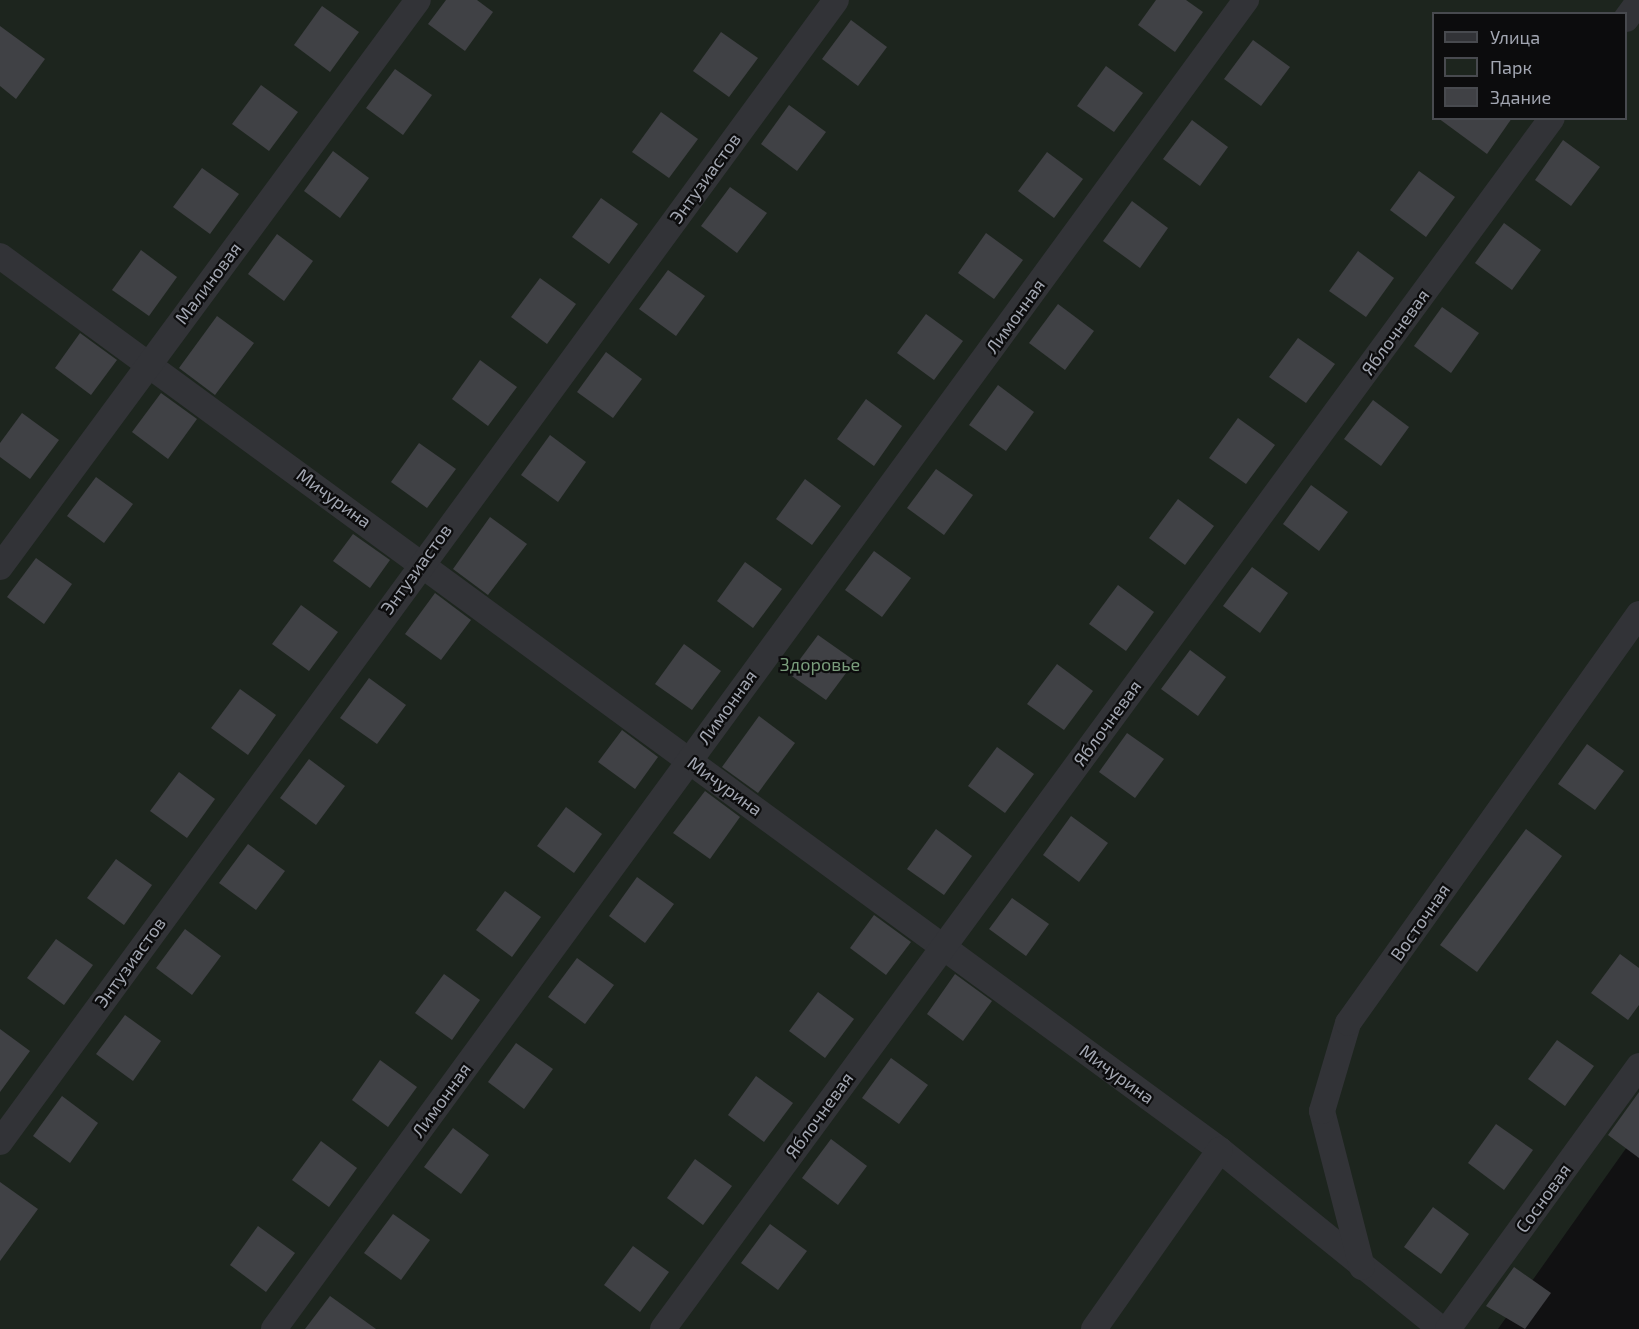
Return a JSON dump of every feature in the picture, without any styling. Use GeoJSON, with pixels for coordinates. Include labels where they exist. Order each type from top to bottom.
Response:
{"type":"FeatureCollection","features":[{"type":"Feature","properties":{"kind":"street","name":"Малиновая"},"geometry":{"type":"LineString","coordinates":[[0,567],[418,0]]}},
{"type":"Feature","properties":{"kind":"street","name":"Энтузиастов"},"geometry":{"type":"LineString","coordinates":[[0,1142],[422,561],[836,0]]}},
{"type":"Feature","properties":{"kind":"street","name":"Лимонная"},"geometry":{"type":"LineString","coordinates":[[274,1329],[1246,0]]}},
{"type":"Feature","properties":{"kind":"street"},"geometry":{"type":"LineString","coordinates":[[1627,18],[1639,1]]}},
{"type":"Feature","properties":{"kind":"street","name":"Яблочневая"},"geometry":{"type":"LineString","coordinates":[[663,1329],[1551,120]]}},
{"type":"Feature","properties":{"kind":"street","name":"Мичурина"},"geometry":{"type":"LineString","coordinates":[[0,256],[422,561],[1220,1150],[1441,1329]]}},
{"type":"Feature","properties":{"kind":"street","name":"Восточная"},"geometry":{"type":"LineString","coordinates":[[1362,1267],[1322,1111],[1348,1023],[1639,614]]}},
{"type":"Feature","properties":{"kind":"street","name":"Сосновая"},"geometry":{"type":"LineString","coordinates":[[1448,1329],[1639,1066]]}},
{"type":"Feature","properties":{"kind":"street"},"geometry":{"type":"LineString","coordinates":[[1094,1329],[1220,1150]]}},
{"type":"Feature","properties":{"kind":"green space","name":"Здоровье"},"geometry":{"type":"Polygon","coordinates":[[[0,0],[1639,0],[1639,1130],[1498,1329],[0,1329],[0,0]]]}},
{"type":"Feature","properties":{"kind":"building"},"geometry":{"type":"Polygon","coordinates":[[[446,0],[477,0],[493,12],[465,51],[428,24],[446,0]]]}},
{"type":"Feature","properties":{"kind":"building"},"geometry":{"type":"Polygon","coordinates":[[[1156,0],[1186,0],[1203,12],[1175,52],[1138,25],[1156,0]]]}},
{"type":"Feature","properties":{"kind":"building"},"geometry":{"type":"Polygon","coordinates":[[[322,6],[359,32],[330,72],[294,45],[322,6]]]}},
{"type":"Feature","properties":{"kind":"building"},"geometry":{"type":"Polygon","coordinates":[[[851,20],[887,47],[858,86],[822,59],[851,20]]]}},
{"type":"Feature","properties":{"kind":"building"},"geometry":{"type":"Polygon","coordinates":[[[0,26],[45,59],[16,99],[0,86],[0,26]]]}},
{"type":"Feature","properties":{"kind":"building"},"geometry":{"type":"Polygon","coordinates":[[[721,32],[758,58],[729,97],[693,71],[721,32]]]}},
{"type":"Feature","properties":{"kind":"building"},"geometry":{"type":"Polygon","coordinates":[[[1253,40],[1290,67],[1261,106],[1224,79],[1253,40]]]}},
{"type":"Feature","properties":{"kind":"building"},"geometry":{"type":"Polygon","coordinates":[[[1106,66],[1143,93],[1114,132],[1077,106],[1106,66]]]}},
{"type":"Feature","properties":{"kind":"building"},"geometry":{"type":"Polygon","coordinates":[[[395,69],[432,95],[403,135],[366,108],[395,69]]]}},
{"type":"Feature","properties":{"kind":"building"},"geometry":{"type":"Polygon","coordinates":[[[261,85],[298,112],[269,151],[232,124],[261,85]]]}},
{"type":"Feature","properties":{"kind":"building"},"geometry":{"type":"Polygon","coordinates":[[[789,105],[826,132],[797,171],[761,144],[789,105]]]}},
{"type":"Feature","properties":{"kind":"building"},"geometry":{"type":"Polygon","coordinates":[[[661,112],[698,139],[669,178],[632,152],[661,112]]]}},
{"type":"Feature","properties":{"kind":"building"},"geometry":{"type":"Polygon","coordinates":[[[1192,120],[1228,147],[1200,186],[1163,159],[1192,120]]]}},
{"type":"Feature","properties":{"kind":"building"},"geometry":{"type":"Polygon","coordinates":[[[1441,120],[1511,120],[1487,154],[1441,120]]]}},
{"type":"Feature","properties":{"kind":"building"},"geometry":{"type":"Polygon","coordinates":[[[1563,140],[1600,167],[1571,206],[1535,180],[1563,140]]]}},
{"type":"Feature","properties":{"kind":"building"},"geometry":{"type":"Polygon","coordinates":[[[333,151],[369,178],[340,218],[304,191],[333,151]]]}},
{"type":"Feature","properties":{"kind":"building"},"geometry":{"type":"Polygon","coordinates":[[[1047,152],[1083,179],[1054,218],[1018,191],[1047,152]]]}},
{"type":"Feature","properties":{"kind":"building"},"geometry":{"type":"Polygon","coordinates":[[[202,168],[239,194],[210,234],[173,207],[202,168]]]}},
{"type":"Feature","properties":{"kind":"building"},"geometry":{"type":"Polygon","coordinates":[[[1419,171],[1455,197],[1426,237],[1390,210],[1419,171]]]}},
{"type":"Feature","properties":{"kind":"building"},"geometry":{"type":"Polygon","coordinates":[[[730,187],[767,213],[737,253],[701,226],[730,187]]]}},
{"type":"Feature","properties":{"kind":"building"},"geometry":{"type":"Polygon","coordinates":[[[601,198],[638,224],[609,264],[572,237],[601,198]]]}},
{"type":"Feature","properties":{"kind":"building"},"geometry":{"type":"Polygon","coordinates":[[[1132,201],[1168,228],[1140,268],[1103,241],[1132,201]]]}},
{"type":"Feature","properties":{"kind":"building"},"geometry":{"type":"Polygon","coordinates":[[[1504,223],[1541,250],[1512,290],[1475,263],[1504,223]]]}},
{"type":"Feature","properties":{"kind":"building"},"geometry":{"type":"Polygon","coordinates":[[[986,233],[1023,260],[994,299],[958,273],[986,233]]]}},
{"type":"Feature","properties":{"kind":"building"},"geometry":{"type":"Polygon","coordinates":[[[277,234],[313,261],[284,301],[248,274],[277,234]]]}},
{"type":"Feature","properties":{"kind":"building"},"geometry":{"type":"Polygon","coordinates":[[[141,250],[177,277],[149,316],[112,290],[141,250]]]}},
{"type":"Feature","properties":{"kind":"building"},"geometry":{"type":"Polygon","coordinates":[[[1358,251],[1394,278],[1366,317],[1329,291],[1358,251]]]}},
{"type":"Feature","properties":{"kind":"building"},"geometry":{"type":"Polygon","coordinates":[[[668,270],[705,296],[676,336],[639,309],[668,270]]]}},
{"type":"Feature","properties":{"kind":"building"},"geometry":{"type":"Polygon","coordinates":[[[540,278],[576,304],[547,344],[511,317],[540,278]]]}},
{"type":"Feature","properties":{"kind":"building"},"geometry":{"type":"Polygon","coordinates":[[[1058,304],[1094,331],[1065,370],[1029,343],[1058,304]]]}},
{"type":"Feature","properties":{"kind":"building"},"geometry":{"type":"Polygon","coordinates":[[[1442,307],[1479,333],[1451,373],[1414,346],[1442,307]]]}},
{"type":"Feature","properties":{"kind":"building"},"geometry":{"type":"Polygon","coordinates":[[[926,314],[963,341],[934,380],[897,353],[926,314]]]}},
{"type":"Feature","properties":{"kind":"building"},"geometry":{"type":"Polygon","coordinates":[[[217,316],[254,343],[215,395],[179,368],[217,316]]]}},
{"type":"Feature","properties":{"kind":"building"},"geometry":{"type":"Polygon","coordinates":[[[80,333],[117,360],[91,395],[55,368],[80,333]]]}},
{"type":"Feature","properties":{"kind":"building"},"geometry":{"type":"Polygon","coordinates":[[[1298,338],[1335,364],[1306,403],[1269,377],[1298,338]]]}},
{"type":"Feature","properties":{"kind":"building"},"geometry":{"type":"Polygon","coordinates":[[[606,352],[642,379],[613,418],[577,392],[606,352]]]}},
{"type":"Feature","properties":{"kind":"building"},"geometry":{"type":"Polygon","coordinates":[[[480,360],[517,387],[488,426],[452,399],[480,360]]]}},
{"type":"Feature","properties":{"kind":"building"},"geometry":{"type":"Polygon","coordinates":[[[998,385],[1034,412],[1006,451],[969,425],[998,385]]]}},
{"type":"Feature","properties":{"kind":"building"},"geometry":{"type":"Polygon","coordinates":[[[161,393],[197,419],[168,459],[132,432],[161,393]]]}},
{"type":"Feature","properties":{"kind":"building"},"geometry":{"type":"Polygon","coordinates":[[[866,399],[902,426],[874,466],[837,439],[866,399]]]}},
{"type":"Feature","properties":{"kind":"building"},"geometry":{"type":"Polygon","coordinates":[[[1373,400],[1409,427],[1381,466],[1344,439],[1373,400]]]}},
{"type":"Feature","properties":{"kind":"building"},"geometry":{"type":"Polygon","coordinates":[[[22,413],[59,440],[30,479],[0,457],[0,443],[22,413]]]}},
{"type":"Feature","properties":{"kind":"building"},"geometry":{"type":"Polygon","coordinates":[[[1238,418],[1275,445],[1246,484],[1209,458],[1238,418]]]}},
{"type":"Feature","properties":{"kind":"building"},"geometry":{"type":"Polygon","coordinates":[[[550,435],[586,462],[558,502],[521,475],[550,435]]]}},
{"type":"Feature","properties":{"kind":"building"},"geometry":{"type":"Polygon","coordinates":[[[419,443],[456,469],[427,508],[391,482],[419,443]]]}},
{"type":"Feature","properties":{"kind":"building"},"geometry":{"type":"Polygon","coordinates":[[[936,469],[973,495],[944,535],[907,508],[936,469]]]}},
{"type":"Feature","properties":{"kind":"building"},"geometry":{"type":"Polygon","coordinates":[[[96,477],[133,504],[104,543],[67,516],[96,477]]]}},
{"type":"Feature","properties":{"kind":"building"},"geometry":{"type":"Polygon","coordinates":[[[805,479],[841,506],[812,545],[776,519],[805,479]]]}},
{"type":"Feature","properties":{"kind":"building"},"geometry":{"type":"Polygon","coordinates":[[[1311,485],[1348,512],[1319,551],[1283,524],[1311,485]]]}},
{"type":"Feature","properties":{"kind":"building"},"geometry":{"type":"Polygon","coordinates":[[[1178,499],[1214,526],[1185,565],[1149,538],[1178,499]]]}},
{"type":"Feature","properties":{"kind":"building"},"geometry":{"type":"Polygon","coordinates":[[[490,517],[527,544],[488,595],[453,569],[490,517]]]}},
{"type":"Feature","properties":{"kind":"building"},"geometry":{"type":"Polygon","coordinates":[[[353,534],[390,560],[370,588],[333,561],[353,534]]]}},
{"type":"Feature","properties":{"kind":"building"},"geometry":{"type":"Polygon","coordinates":[[[874,551],[911,578],[882,617],[845,590],[874,551]]]}},
{"type":"Feature","properties":{"kind":"building"},"geometry":{"type":"Polygon","coordinates":[[[36,558],[72,584],[44,624],[7,597],[36,558]]]}},
{"type":"Feature","properties":{"kind":"building"},"geometry":{"type":"Polygon","coordinates":[[[745,562],[782,589],[753,628],[717,601],[745,562]]]}},
{"type":"Feature","properties":{"kind":"building"},"geometry":{"type":"Polygon","coordinates":[[[1252,567],[1288,593],[1260,633],[1223,606],[1252,567]]]}},
{"type":"Feature","properties":{"kind":"building"},"geometry":{"type":"Polygon","coordinates":[[[1118,585],[1154,612],[1126,651],[1089,624],[1118,585]]]}},
{"type":"Feature","properties":{"kind":"building"},"geometry":{"type":"Polygon","coordinates":[[[435,593],[471,620],[441,660],[405,634],[435,593]]]}},
{"type":"Feature","properties":{"kind":"building"},"geometry":{"type":"Polygon","coordinates":[[[301,605],[338,632],[309,671],[272,644],[301,605]]]}},
{"type":"Feature","properties":{"kind":"building"},"geometry":{"type":"Polygon","coordinates":[[[818,635],[855,661],[826,700],[789,674],[818,635]]]}},
{"type":"Feature","properties":{"kind":"building"},"geometry":{"type":"Polygon","coordinates":[[[684,644],[721,671],[692,710],[655,684],[684,644]]]}},
{"type":"Feature","properties":{"kind":"building"},"geometry":{"type":"Polygon","coordinates":[[[1190,650],[1226,677],[1198,716],[1161,689],[1190,650]]]}},
{"type":"Feature","properties":{"kind":"building"},"geometry":{"type":"Polygon","coordinates":[[[1057,664],[1093,691],[1064,730],[1027,704],[1057,664]]]}},
{"type":"Feature","properties":{"kind":"building"},"geometry":{"type":"Polygon","coordinates":[[[369,678],[406,705],[377,744],[340,718],[369,678]]]}},
{"type":"Feature","properties":{"kind":"building"},"geometry":{"type":"Polygon","coordinates":[[[240,689],[276,715],[248,755],[211,728],[240,689]]]}},
{"type":"Feature","properties":{"kind":"building"},"geometry":{"type":"Polygon","coordinates":[[[759,716],[795,743],[758,793],[722,767],[759,716]]]}},
{"type":"Feature","properties":{"kind":"building"},"geometry":{"type":"Polygon","coordinates":[[[622,730],[658,757],[635,789],[598,762],[622,730]]]}},
{"type":"Feature","properties":{"kind":"building"},"geometry":{"type":"Polygon","coordinates":[[[1127,733],[1164,759],[1135,798],[1099,772],[1127,733]]]}},
{"type":"Feature","properties":{"kind":"building"},"geometry":{"type":"Polygon","coordinates":[[[1587,744],[1624,771],[1595,810],[1558,784],[1587,744]]]}},
{"type":"Feature","properties":{"kind":"building"},"geometry":{"type":"Polygon","coordinates":[[[997,747],[1034,774],[1005,813],[968,786],[997,747]]]}},
{"type":"Feature","properties":{"kind":"building"},"geometry":{"type":"Polygon","coordinates":[[[309,759],[345,786],[316,825],[280,798],[309,759]]]}},
{"type":"Feature","properties":{"kind":"building"},"geometry":{"type":"Polygon","coordinates":[[[179,772],[215,799],[187,838],[150,811],[179,772]]]}},
{"type":"Feature","properties":{"kind":"building"},"geometry":{"type":"Polygon","coordinates":[[[705,791],[740,817],[710,859],[673,833],[705,791]]]}},
{"type":"Feature","properties":{"kind":"building"},"geometry":{"type":"Polygon","coordinates":[[[566,807],[602,834],[574,873],[537,846],[566,807]]]}},
{"type":"Feature","properties":{"kind":"building"},"geometry":{"type":"Polygon","coordinates":[[[1071,816],[1108,843],[1079,882],[1043,855],[1071,816]]]}},
{"type":"Feature","properties":{"kind":"building"},"geometry":{"type":"Polygon","coordinates":[[[936,829],[972,856],[944,895],[907,869],[936,829]]]}},
{"type":"Feature","properties":{"kind":"building"},"geometry":{"type":"Polygon","coordinates":[[[1526,829],[1562,856],[1477,972],[1440,945],[1526,829]]]}},
{"type":"Feature","properties":{"kind":"building"},"geometry":{"type":"Polygon","coordinates":[[[248,844],[285,871],[256,910],[219,883],[248,844]]]}},
{"type":"Feature","properties":{"kind":"building"},"geometry":{"type":"Polygon","coordinates":[[[116,859],[152,885],[124,925],[87,898],[116,859]]]}},
{"type":"Feature","properties":{"kind":"building"},"geometry":{"type":"Polygon","coordinates":[[[637,877],[674,904],[645,943],[609,916],[637,877]]]}},
{"type":"Feature","properties":{"kind":"building"},"geometry":{"type":"Polygon","coordinates":[[[505,891],[541,917],[512,957],[476,930],[505,891]]]}},
{"type":"Feature","properties":{"kind":"building"},"geometry":{"type":"Polygon","coordinates":[[[1012,898],[1049,924],[1026,956],[989,929],[1012,898]]]}},
{"type":"Feature","properties":{"kind":"building"},"geometry":{"type":"Polygon","coordinates":[[[874,915],[911,942],[886,975],[850,948],[874,915]]]}},
{"type":"Feature","properties":{"kind":"building"},"geometry":{"type":"Polygon","coordinates":[[[185,929],[221,956],[192,995],[156,968],[185,929]]]}},
{"type":"Feature","properties":{"kind":"building"},"geometry":{"type":"Polygon","coordinates":[[[56,939],[93,965],[64,1005],[27,978],[56,939]]]}},
{"type":"Feature","properties":{"kind":"building"},"geometry":{"type":"Polygon","coordinates":[[[1620,954],[1639,968],[1639,1005],[1628,1020],[1591,993],[1620,954]]]}},
{"type":"Feature","properties":{"kind":"building"},"geometry":{"type":"Polygon","coordinates":[[[577,958],[614,985],[585,1024],[548,997],[577,958]]]}},
{"type":"Feature","properties":{"kind":"building"},"geometry":{"type":"Polygon","coordinates":[[[444,974],[480,1000],[452,1040],[415,1013],[444,974]]]}},
{"type":"Feature","properties":{"kind":"building"},"geometry":{"type":"Polygon","coordinates":[[[955,974],[992,1001],[963,1041],[927,1014],[955,974]]]}},
{"type":"Feature","properties":{"kind":"building"},"geometry":{"type":"Polygon","coordinates":[[[818,992],[854,1019],[825,1058],[789,1031],[818,992]]]}},
{"type":"Feature","properties":{"kind":"building"},"geometry":{"type":"Polygon","coordinates":[[[125,1015],[161,1041],[133,1081],[96,1054],[125,1015]]]}},
{"type":"Feature","properties":{"kind":"building"},"geometry":{"type":"Polygon","coordinates":[[[0,1029],[30,1051],[0,1092],[0,1029]]]}},
{"type":"Feature","properties":{"kind":"building"},"geometry":{"type":"Polygon","coordinates":[[[1557,1040],[1594,1066],[1565,1106],[1528,1079],[1557,1040]]]}},
{"type":"Feature","properties":{"kind":"building"},"geometry":{"type":"Polygon","coordinates":[[[516,1043],[553,1069],[524,1109],[488,1082],[516,1043]]]}},
{"type":"Feature","properties":{"kind":"building"},"geometry":{"type":"Polygon","coordinates":[[[891,1058],[928,1085],[899,1124],[862,1098],[891,1058]]]}},
{"type":"Feature","properties":{"kind":"building"},"geometry":{"type":"Polygon","coordinates":[[[380,1060],[417,1087],[388,1127],[352,1100],[380,1060]]]}},
{"type":"Feature","properties":{"kind":"building"},"geometry":{"type":"Polygon","coordinates":[[[756,1076],[793,1103],[764,1142],[728,1115],[756,1076]]]}},
{"type":"Feature","properties":{"kind":"building"},"geometry":{"type":"Polygon","coordinates":[[[1639,1092],[1639,1158],[1608,1135],[1639,1092]]]}},
{"type":"Feature","properties":{"kind":"building"},"geometry":{"type":"Polygon","coordinates":[[[62,1096],[98,1123],[70,1163],[33,1136],[62,1096]]]}},
{"type":"Feature","properties":{"kind":"building"},"geometry":{"type":"Polygon","coordinates":[[[1496,1124],[1533,1150],[1504,1190],[1468,1163],[1496,1124]]]}},
{"type":"Feature","properties":{"kind":"building"},"geometry":{"type":"Polygon","coordinates":[[[453,1128],[489,1155],[461,1194],[424,1167],[453,1128]]]}},
{"type":"Feature","properties":{"kind":"building"},"geometry":{"type":"Polygon","coordinates":[[[831,1139],[867,1166],[838,1205],[802,1178],[831,1139]]]}},
{"type":"Feature","properties":{"kind":"building"},"geometry":{"type":"Polygon","coordinates":[[[321,1141],[357,1168],[329,1207],[292,1180],[321,1141]]]}},
{"type":"Feature","properties":{"kind":"building"},"geometry":{"type":"Polygon","coordinates":[[[695,1159],[732,1186],[703,1225],[667,1198],[695,1159]]]}},
{"type":"Feature","properties":{"kind":"building"},"geometry":{"type":"Polygon","coordinates":[[[0,1182],[38,1209],[0,1261],[0,1182]]]}},
{"type":"Feature","properties":{"kind":"building"},"geometry":{"type":"Polygon","coordinates":[[[1433,1207],[1469,1234],[1441,1274],[1404,1247],[1433,1207]]]}},
{"type":"Feature","properties":{"kind":"building"},"geometry":{"type":"Polygon","coordinates":[[[393,1214],[430,1240],[401,1280],[364,1253],[393,1214]]]}},
{"type":"Feature","properties":{"kind":"building"},"geometry":{"type":"Polygon","coordinates":[[[770,1224],[807,1251],[778,1290],[741,1263],[770,1224]]]}},
{"type":"Feature","properties":{"kind":"building"},"geometry":{"type":"Polygon","coordinates":[[[258,1226],[295,1253],[266,1292],[230,1265],[258,1226]]]}},
{"type":"Feature","properties":{"kind":"building"},"geometry":{"type":"Polygon","coordinates":[[[633,1246],[669,1272],[640,1312],[604,1285],[633,1246]]]}},
{"type":"Feature","properties":{"kind":"building"},"geometry":{"type":"Polygon","coordinates":[[[1514,1267],[1551,1293],[1525,1329],[1486,1306],[1514,1267]]]}},
{"type":"Feature","properties":{"kind":"building"},"geometry":{"type":"Polygon","coordinates":[[[330,1296],[376,1329],[305,1329],[330,1296]]]}}]}
